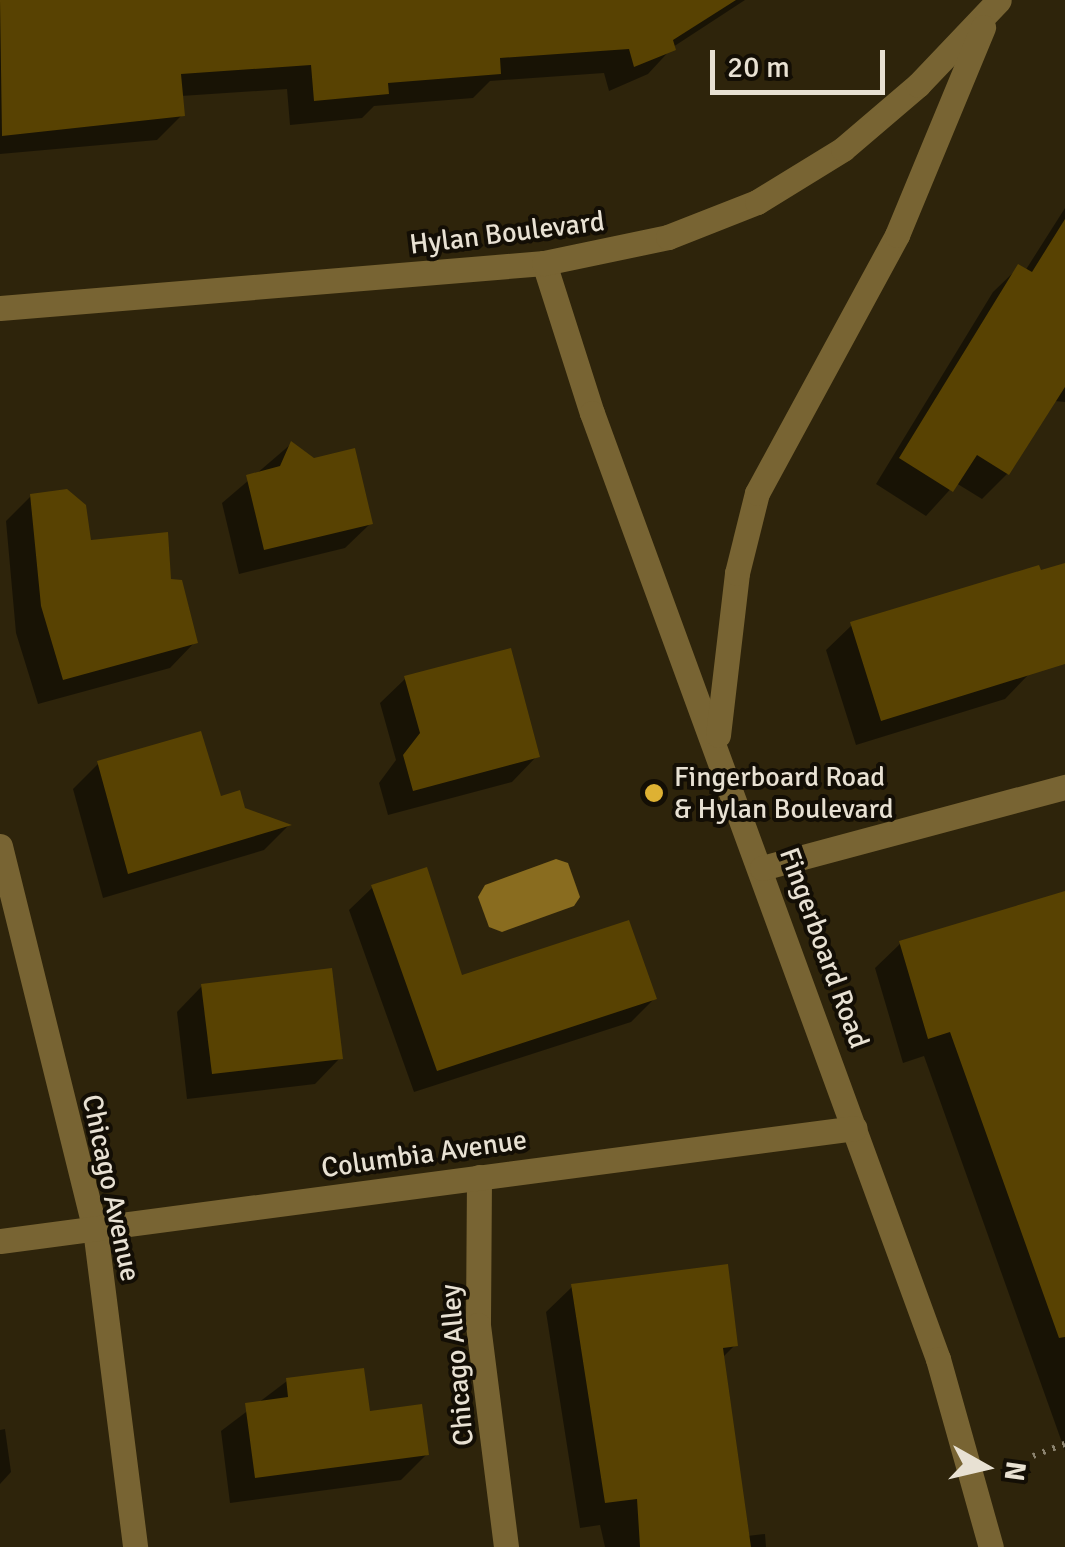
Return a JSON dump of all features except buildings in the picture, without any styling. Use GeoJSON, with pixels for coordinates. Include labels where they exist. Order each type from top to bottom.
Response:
{"type":"FeatureCollection","features":[{"type":"Feature","properties":{"kind":"street","name":"Hylan Boulevard"},"geometry":{"type":"LineString","coordinates":[[0,308],[544,262],[608,254],[715,222],[800,179],[882,118],[994,6]]}},
{"type":"Feature","properties":{"kind":"street"},"geometry":{"type":"LineString","coordinates":[[717,740],[737,572],[757,492],[897,234],[994,6]]}},
{"type":"Feature","properties":{"kind":"street","name":"Fingerboard Road"},"geometry":{"type":"LineString","coordinates":[[544,262],[592,413],[717,740],[966,1444],[991,1547]]}},
{"type":"Feature","properties":{"kind":"street"},"geometry":{"type":"LineString","coordinates":[[762,868],[1065,787]]}},
{"type":"Feature","properties":{"kind":"street","name":"Chicago Avenue"},"geometry":{"type":"LineString","coordinates":[[0,846],[95,1229],[134,1547]]}},
{"type":"Feature","properties":{"kind":"street","name":"Columbia Avenue"},"geometry":{"type":"LineString","coordinates":[[0,1241],[855,1128]]}},
{"type":"Feature","properties":{"kind":"street","name":"Chicago Alley"},"geometry":{"type":"LineString","coordinates":[[479,1178],[478,1325],[506,1547]]}},
{"type":"Feature","properties":{"kind":"path"},"geometry":{"type":"LineString","coordinates":[[1034,1456],[1065,1444]]}},
{"type":"Feature","properties":{"kind":"shaded area"},"geometry":{"type":"Polygon","coordinates":[[[556,859],[568,863],[580,897],[574,906],[502,932],[489,927],[478,897],[485,885],[556,859]]]}},
{"type":"Feature","properties":{"kind":"place","name":"Fingerboard Road & Hylan Boulevard"},"geometry":{"type":"Point","coordinates":[654,793]}}]}
